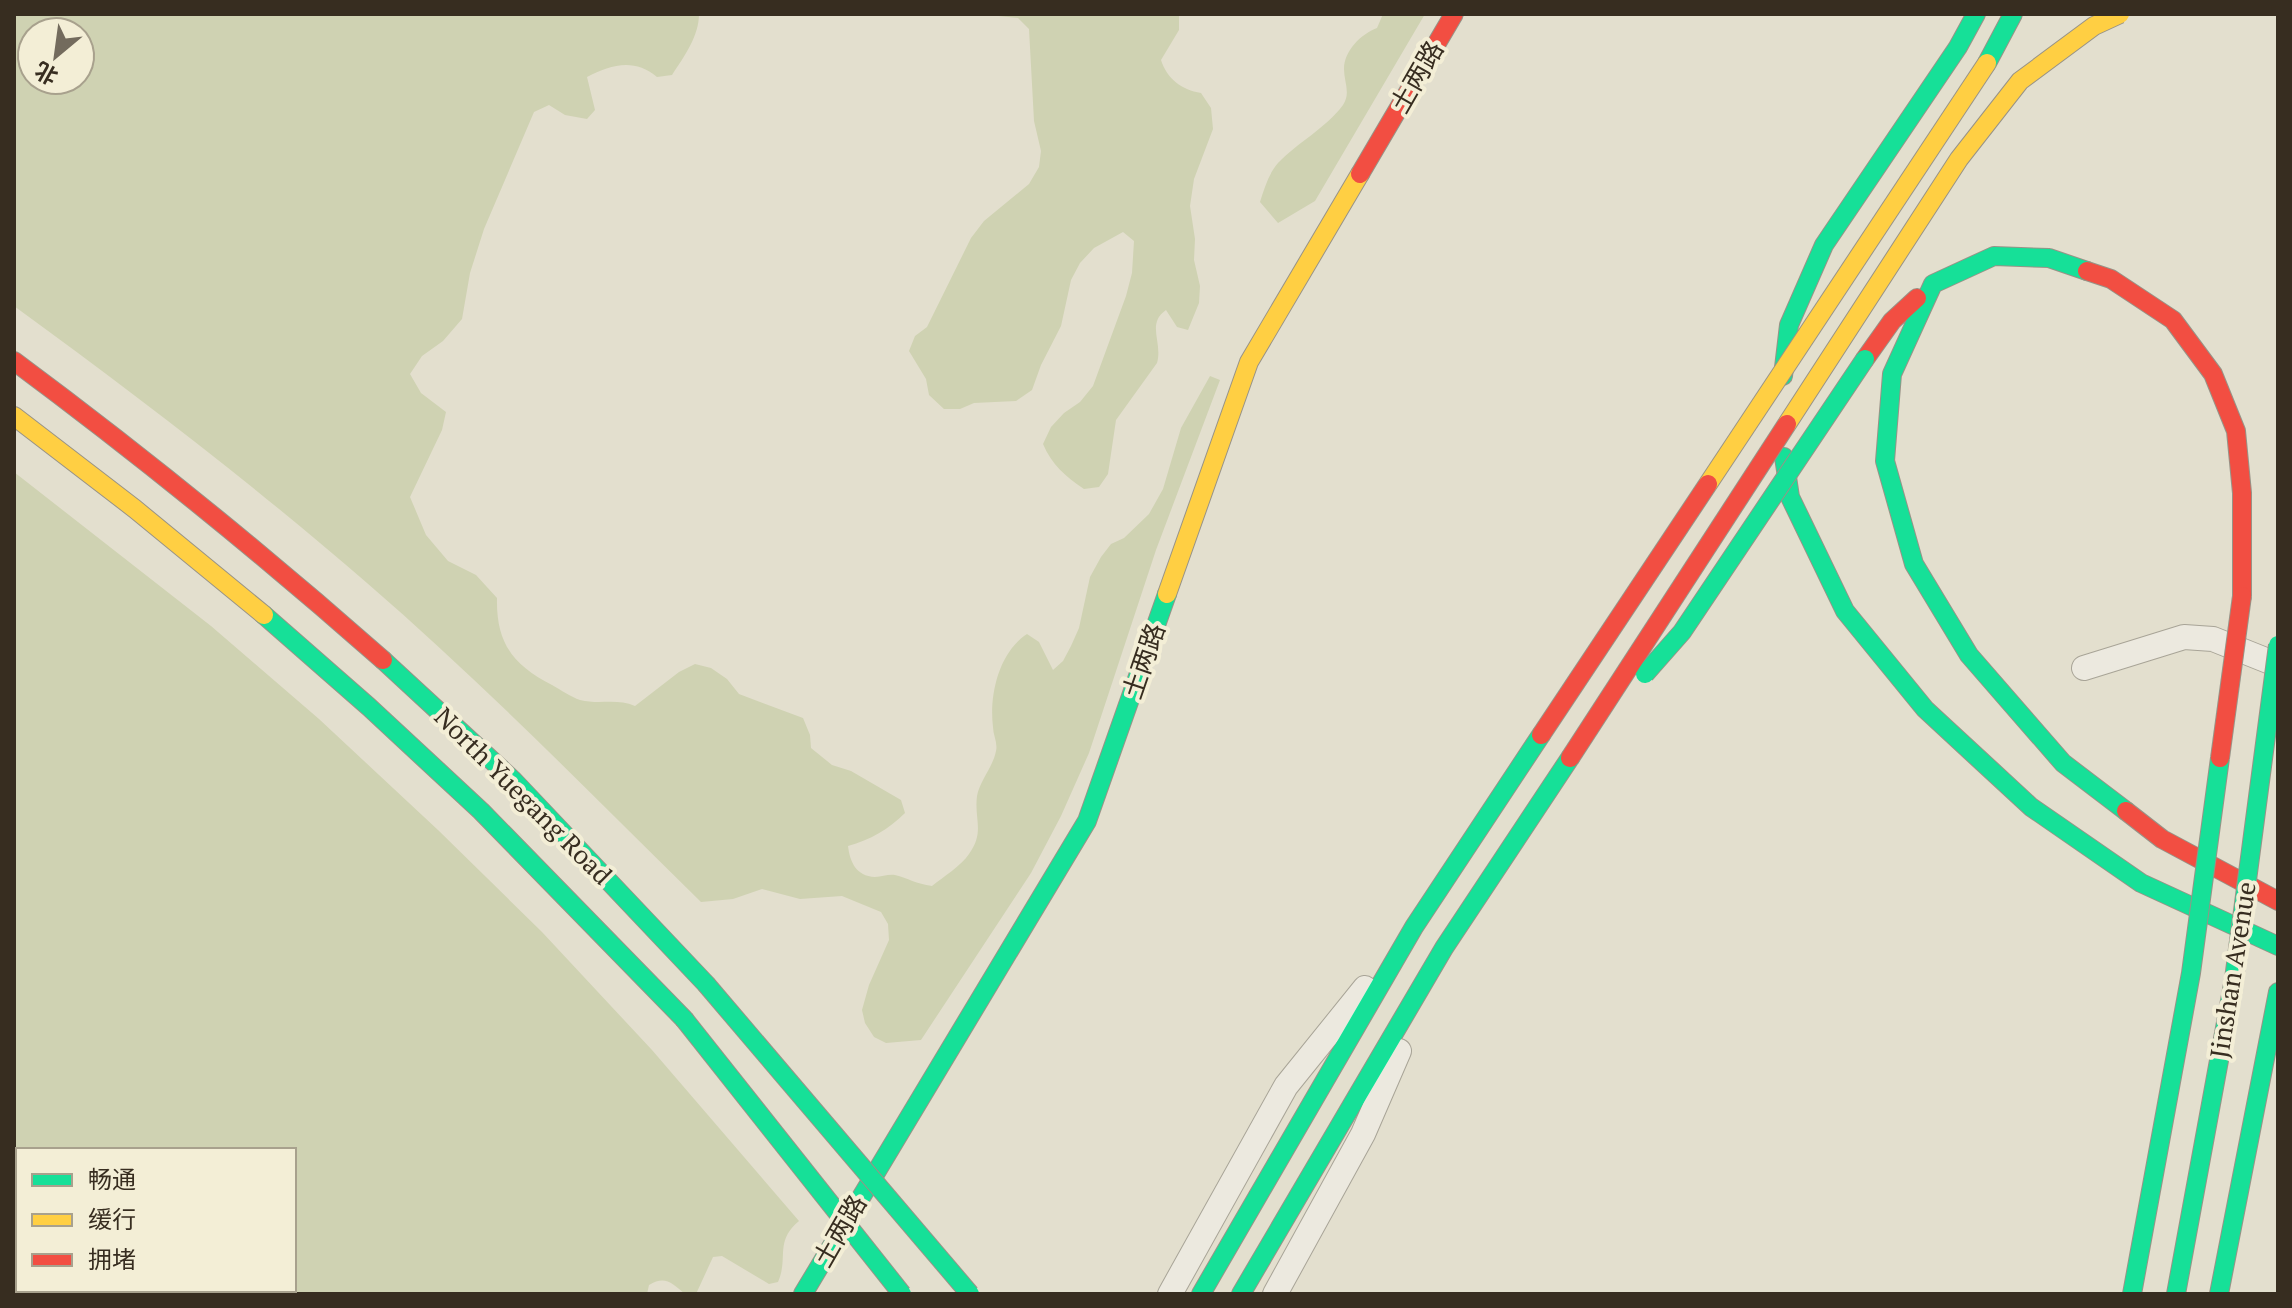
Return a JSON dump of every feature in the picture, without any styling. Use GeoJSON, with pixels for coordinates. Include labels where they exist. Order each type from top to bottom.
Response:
{"type":"FeatureCollection","features":[{"type":"Feature","properties":{"kind":"main road","name":"土两路"},"geometry":{"type":"LineString","coordinates":[[803,1294],[1087,821],[1249,362],[1454,14]]}},
{"type":"Feature","properties":{"kind":"main road"},"geometry":{"type":"LineString","coordinates":[[1976,14],[1958,47],[1824,245],[1789,325],[1779,410],[1790,497],[1845,611],[1925,709],[2031,807],[2141,883],[2278,946]]}},
{"type":"Feature","properties":{"kind":"main road"},"geometry":{"type":"LineString","coordinates":[[1201,1294],[1414,927],[1978,76],[2013,14]]}},
{"type":"Feature","properties":{"kind":"main road"},"geometry":{"type":"LineString","coordinates":[[1241,1294],[1444,948],[1959,159],[2020,81],[2094,26],[2120,14]]}},
{"type":"Feature","properties":{"kind":"main road"},"geometry":{"type":"LineString","coordinates":[[1570,758],[1682,632],[1892,321],[1933,284],[1994,256],[2049,258],[2111,279],[2173,320],[2213,374],[2236,431],[2242,493],[2242,596],[2191,973],[2132,1294]]}},
{"type":"Feature","properties":{"kind":"main road"},"geometry":{"type":"LineString","coordinates":[[1933,284],[1892,374],[1885,461],[1914,564],[1969,655],[2063,763],[2162,839],[2278,901]]}},
{"type":"Feature","properties":{"kind":"main road","name":"North Yuegang Road"},"geometry":{"type":"LineString","coordinates":[[14,361],[130,447],[276,566],[404,678],[513,780],[706,984],[970,1294]]}},
{"type":"Feature","properties":{"kind":"main road","name":"North Yuegang Road"},"geometry":{"type":"LineString","coordinates":[[14,416],[131,505],[249,602],[375,711],[483,812],[684,1019],[902,1294]]}},
{"type":"Feature","properties":{"kind":"main road","name":"Jinshan Avenue"},"geometry":{"type":"LineString","coordinates":[[2176,1294],[2234,979],[2278,645]]}},
{"type":"Feature","properties":{"kind":"main road","name":"Jinshan Avenue"},"geometry":{"type":"LineString","coordinates":[[2219,1294],[2278,992]]}},
{"type":"Feature","properties":{"kind":"street"},"geometry":{"type":"LineString","coordinates":[[2084,668],[2184,637],[2213,639],[2278,665]]}},
{"type":"Feature","properties":{"kind":"street"},"geometry":{"type":"LineString","coordinates":[[1170,1294],[1286,1086],[1414,927]]}},
{"type":"Feature","properties":{"kind":"street"},"geometry":{"type":"LineString","coordinates":[[1275,1294],[1363,1134],[1444,948]]}},
{"type":"Feature","properties":{"kind":"green space"},"geometry":{"type":"Polygon","coordinates":[[[14,14],[699,14],[694,38],[672,75],[657,77],[640,67],[614,66],[587,77],[595,110],[587,119],[565,115],[549,105],[534,112],[484,229],[470,273],[462,319],[443,341],[422,356],[410,374],[421,393],[446,412],[442,430],[410,497],[426,535],[448,561],[476,575],[497,598],[497,614],[504,640],[517,661],[527,669],[580,700],[621,702],[635,706],[679,672],[695,664],[711,668],[727,679],[739,694],[803,718],[811,748],[832,765],[851,771],[901,800],[905,813],[899,819],[871,837],[848,846],[852,863],[859,871],[875,877],[895,875],[932,886],[966,858],[977,839],[977,796],[996,751],[992,715],[995,688],[1009,652],[1027,634],[1039,642],[1053,670],[1063,661],[1079,628],[1090,577],[1101,557],[1111,544],[1124,538],[1149,514],[1163,489],[1181,428],[1210,376],[1220,380],[1156,550],[1089,753],[1061,816],[1031,873],[921,1040],[886,1043],[874,1037],[865,1023],[862,1010],[869,985],[889,940],[888,924],[881,912],[842,896],[800,899],[762,889],[733,899],[701,902],[410,621],[281,511],[14,306],[14,14]]]}},
{"type":"Feature","properties":{"kind":"green space"},"geometry":{"type":"Polygon","coordinates":[[[979,14],[1179,14],[1179,30],[1161,60],[1171,78],[1201,93],[1211,108],[1213,129],[1194,179],[1190,206],[1195,239],[1194,260],[1200,286],[1199,303],[1188,330],[1177,327],[1166,310],[1160,315],[1156,327],[1157,363],[1116,420],[1108,474],[1099,487],[1084,489],[1055,464],[1043,444],[1051,427],[1093,386],[1132,273],[1134,241],[1123,232],[1094,248],[1080,263],[1071,280],[1061,326],[1032,390],[1016,401],[974,403],[960,409],[944,409],[929,395],[926,379],[909,351],[915,336],[927,327],[971,238],[984,221],[1029,184],[1039,167],[1041,151],[1034,121],[1029,29],[1018,18],[979,14]]]}},
{"type":"Feature","properties":{"kind":"green space"},"geometry":{"type":"Polygon","coordinates":[[[1383,14],[1425,14],[1315,201],[1278,223],[1260,202],[1269,176],[1278,163],[1343,105],[1347,96],[1344,69],[1347,56],[1365,34],[1377,28],[1383,14]]]}},
{"type":"Feature","properties":{"kind":"green space"},"geometry":{"type":"Polygon","coordinates":[[[14,472],[211,626],[319,719],[438,830],[542,932],[652,1050],[799,1221],[784,1243],[778,1282],[769,1284],[722,1256],[713,1257],[696,1294],[685,1294],[672,1284],[660,1281],[649,1285],[647,1294],[14,1294],[14,472]]]}},
{"type":"Feature","properties":{"kind":"traffic: fast"},"geometry":{"type":"LineString","coordinates":[[1783,376],[1789,325],[1824,245],[1958,47],[1976,14]]}},
{"type":"Feature","properties":{"kind":"traffic: fast"},"geometry":{"type":"LineString","coordinates":[[1987,63],[2013,14]]}},
{"type":"Feature","properties":{"kind":"traffic: fast"},"geometry":{"type":"LineString","coordinates":[[2087,271],[2049,258],[1994,256],[1933,284],[1892,374],[1885,461],[1914,564],[1969,655],[2063,763],[2126,811]]}},
{"type":"Feature","properties":{"kind":"traffic: fast"},"geometry":{"type":"LineString","coordinates":[[1645,674],[1682,632],[1865,359]]}},
{"type":"Feature","properties":{"kind":"traffic: fast"},"geometry":{"type":"LineString","coordinates":[[1784,457],[1790,497],[1845,611],[1925,709],[2031,807],[2141,883],[2278,946]]}},
{"type":"Feature","properties":{"kind":"traffic: fast"},"geometry":{"type":"LineString","coordinates":[[803,1294],[1087,821],[1167,594]]}},
{"type":"Feature","properties":{"kind":"traffic: fast"},"geometry":{"type":"LineString","coordinates":[[264,615],[481,811],[684,1019]]}},
{"type":"Feature","properties":{"kind":"traffic: fast"},"geometry":{"type":"LineString","coordinates":[[2176,1294],[2234,979],[2278,645]]}},
{"type":"Feature","properties":{"kind":"traffic: fast"},"geometry":{"type":"LineString","coordinates":[[383,660],[513,780],[706,984]]}},
{"type":"Feature","properties":{"kind":"traffic: fast"},"geometry":{"type":"LineString","coordinates":[[1201,1294],[1414,927],[1541,735]]}},
{"type":"Feature","properties":{"kind":"traffic: fast"},"geometry":{"type":"LineString","coordinates":[[1241,1294],[1444,948],[1570,758]]}},
{"type":"Feature","properties":{"kind":"traffic: fast"},"geometry":{"type":"LineString","coordinates":[[2132,1294],[2191,973],[2220,758]]}},
{"type":"Feature","properties":{"kind":"traffic: fast"},"geometry":{"type":"LineString","coordinates":[[706,984],[970,1294]]}},
{"type":"Feature","properties":{"kind":"traffic: fast"},"geometry":{"type":"LineString","coordinates":[[2219,1294],[2278,992]]}},
{"type":"Feature","properties":{"kind":"traffic: fast"},"geometry":{"type":"LineString","coordinates":[[684,1019],[902,1294]]}},
{"type":"Feature","properties":{"kind":"traffic: slow"},"geometry":{"type":"LineString","coordinates":[[1787,424],[1959,159],[2020,81],[2094,26],[2120,14]]}},
{"type":"Feature","properties":{"kind":"traffic: slow"},"geometry":{"type":"LineString","coordinates":[[1708,484],[1987,63]]}},
{"type":"Feature","properties":{"kind":"traffic: slow"},"geometry":{"type":"LineString","coordinates":[[1167,594],[1249,362],[1360,174]]}},
{"type":"Feature","properties":{"kind":"traffic: slow"},"geometry":{"type":"LineString","coordinates":[[14,416],[135,509],[264,615]]}},
{"type":"Feature","properties":{"kind":"traffic: jam"},"geometry":{"type":"LineString","coordinates":[[1360,174],[1454,14]]}},
{"type":"Feature","properties":{"kind":"traffic: jam"},"geometry":{"type":"LineString","coordinates":[[2087,271],[2111,279],[2173,320],[2213,374],[2236,431],[2242,493],[2242,596]]}},
{"type":"Feature","properties":{"kind":"traffic: jam"},"geometry":{"type":"LineString","coordinates":[[1865,359],[1892,321],[1917,298]]}},
{"type":"Feature","properties":{"kind":"traffic: jam"},"geometry":{"type":"LineString","coordinates":[[14,361],[202,507],[383,660]]}},
{"type":"Feature","properties":{"kind":"traffic: jam"},"geometry":{"type":"LineString","coordinates":[[1570,758],[1787,424]]}},
{"type":"Feature","properties":{"kind":"traffic: jam"},"geometry":{"type":"LineString","coordinates":[[1541,735],[1708,484]]}},
{"type":"Feature","properties":{"kind":"traffic: jam"},"geometry":{"type":"LineString","coordinates":[[2220,758],[2242,596]]}},
{"type":"Feature","properties":{"kind":"traffic: jam"},"geometry":{"type":"LineString","coordinates":[[2126,811],[2162,839],[2278,901]]}}]}
